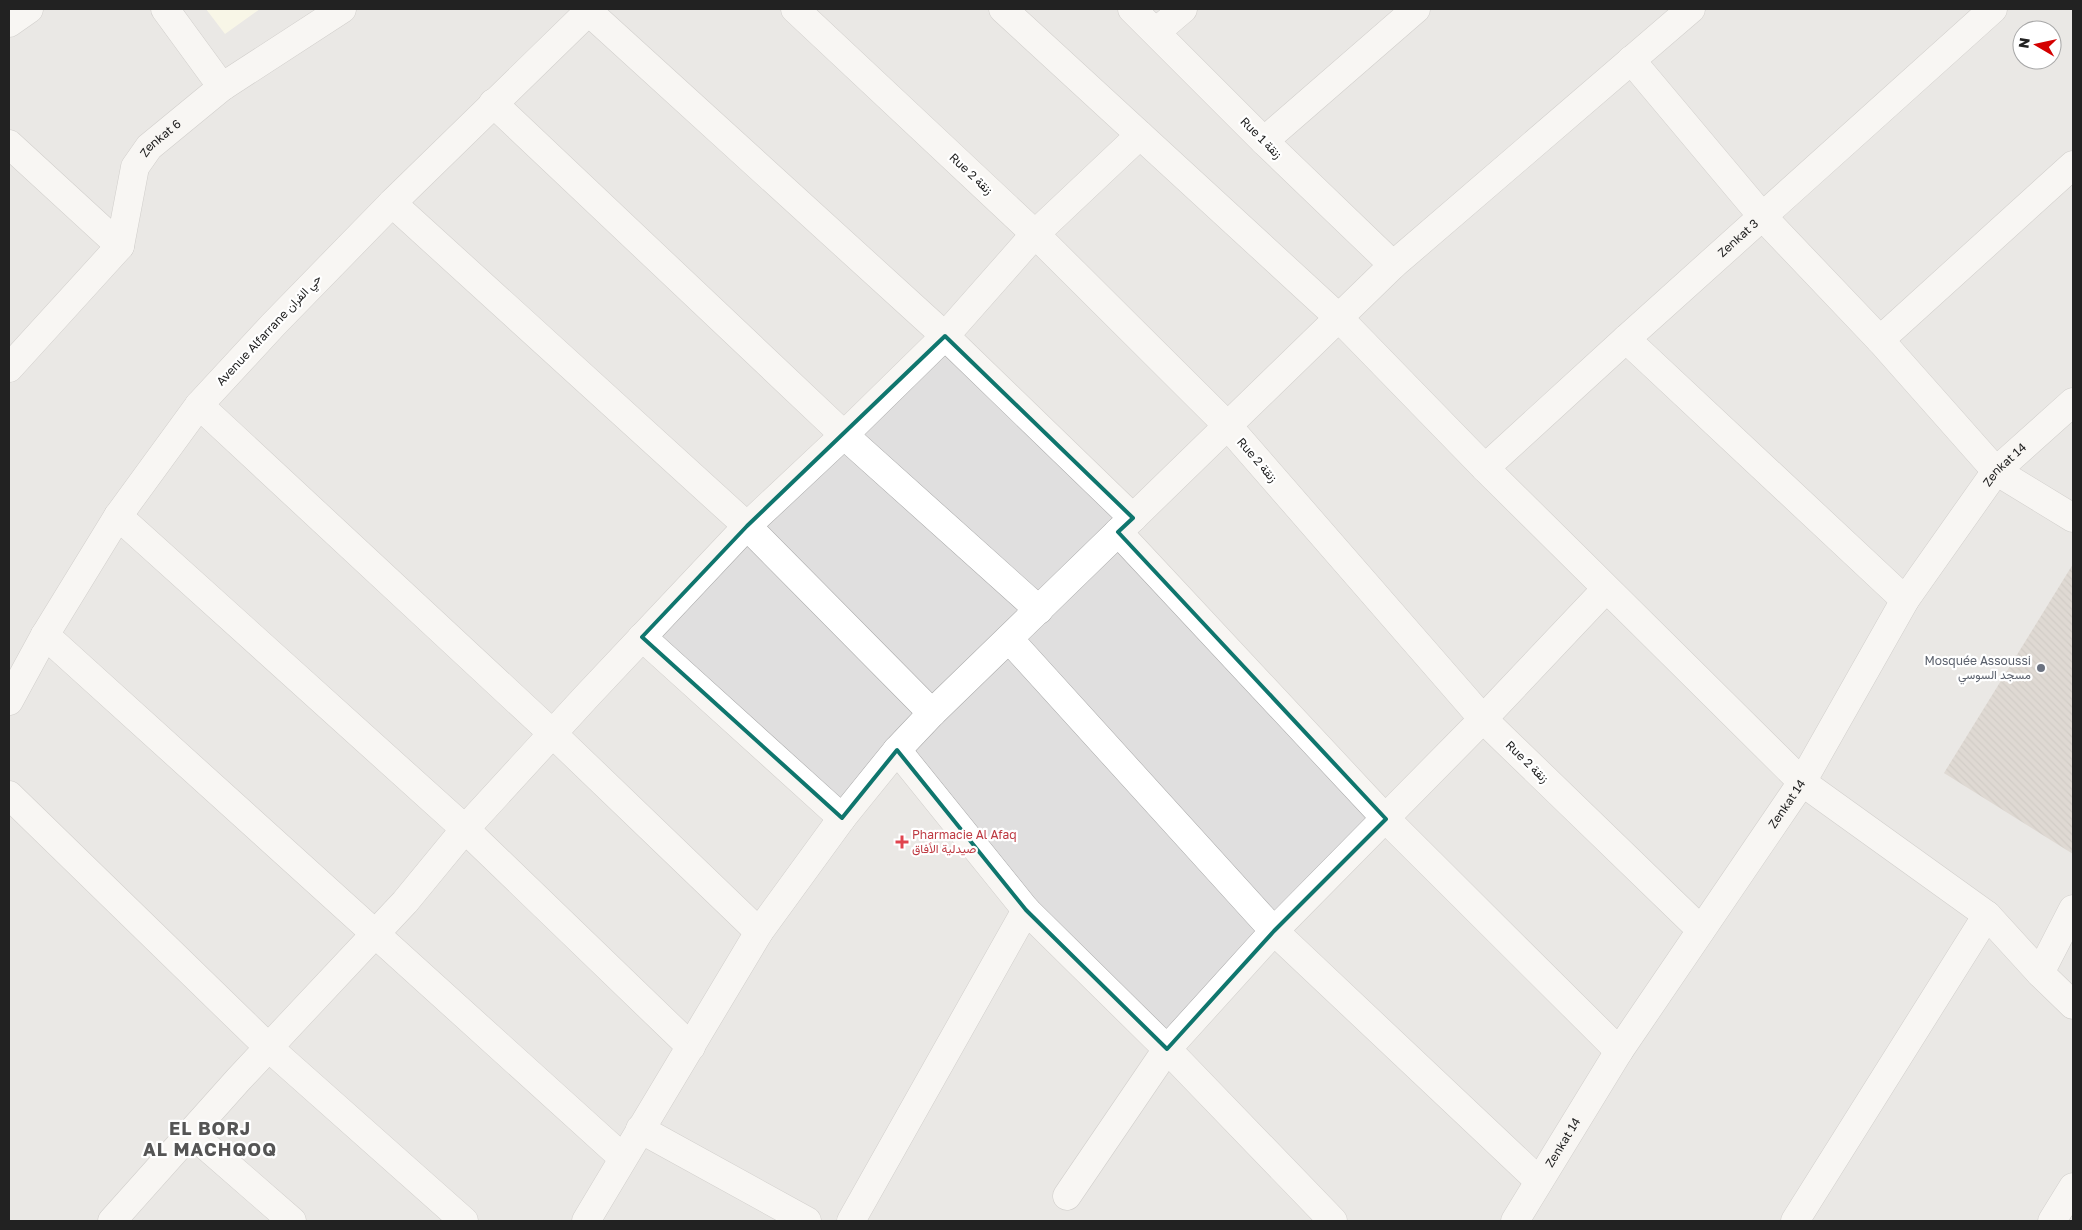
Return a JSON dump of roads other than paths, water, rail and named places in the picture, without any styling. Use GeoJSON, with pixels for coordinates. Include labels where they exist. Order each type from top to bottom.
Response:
{"type":"FeatureCollection","features":[{"type":"Feature","properties":{"kind":"street"},"geometry":{"type":"LineString","coordinates":[[9,24],[28,9]]}},
{"type":"Feature","properties":{"kind":"street"},"geometry":{"type":"LineString","coordinates":[[165,9],[222,87]]}},
{"type":"Feature","properties":{"kind":"street","name":"Zenkat 6"},"geometry":{"type":"LineString","coordinates":[[120,246],[136,167],[149,147],[222,87],[342,9]]}},
{"type":"Feature","properties":{"kind":"street","name":"Rue 2 زنقة"},"geometry":{"type":"LineString","coordinates":[[795,9],[1035,234],[1227,425],[1483,719],[1701,930]]}},
{"type":"Feature","properties":{"kind":"street"},"geometry":{"type":"LineString","coordinates":[[1003,9],[1338,317],[1485,468],[1802,782],[1986,915],[2073,1005]]}},
{"type":"Feature","properties":{"kind":"street","name":"Rue 1 زنقة"},"geometry":{"type":"LineString","coordinates":[[1132,9],[1264,142],[1393,265]]}},
{"type":"Feature","properties":{"kind":"street"},"geometry":{"type":"LineString","coordinates":[[1156,32],[1183,9]]}},
{"type":"Feature","properties":{"kind":"street"},"geometry":{"type":"LineString","coordinates":[[1264,142],[1416,9]]}},
{"type":"Feature","properties":{"kind":"street"},"geometry":{"type":"LineString","coordinates":[[586,1221],[759,932],[842,818],[897,750],[932,713],[1393,265],[1692,9]]}},
{"type":"Feature","properties":{"kind":"street","name":"Zenkat 3"},"geometry":{"type":"LineString","coordinates":[[1485,468],[1992,9]]}},
{"type":"Feature","properties":{"kind":"street"},"geometry":{"type":"LineString","coordinates":[[589,10],[945,336],[1125,525],[1386,818],[1619,1051]]}},
{"type":"Feature","properties":{"kind":"street","name":"Avenue Alfarrane حي الفران"},"geometry":{"type":"LineString","coordinates":[[9,701],[45,635],[118,516],[199,405],[273,324],[392,203],[589,10]]}},
{"type":"Feature","properties":{"kind":"street"},"geometry":{"type":"LineString","coordinates":[[1631,60],[1762,216],[1880,340],[1996,471],[2073,518]]}},
{"type":"Feature","properties":{"kind":"street"},"geometry":{"type":"LineString","coordinates":[[493,103],[844,435],[1039,610]]}},
{"type":"Feature","properties":{"kind":"street"},"geometry":{"type":"LineString","coordinates":[[112,1221],[268,1047],[405,902],[465,829],[747,526],[844,435],[945,336],[1035,234],[1140,135]]}},
{"type":"Feature","properties":{"kind":"street"},"geometry":{"type":"LineString","coordinates":[[9,144],[120,246],[9,368]]}},
{"type":"Feature","properties":{"kind":"street"},"geometry":{"type":"LineString","coordinates":[[1880,340],[2073,165]]}},
{"type":"Feature","properties":{"kind":"street"},"geometry":{"type":"LineString","coordinates":[[392,203],[747,526],[932,713]]}},
{"type":"Feature","properties":{"kind":"street"},"geometry":{"type":"LineString","coordinates":[[1626,339],[1905,600]]}},
{"type":"Feature","properties":{"kind":"street","name":"Zenkat 14"},"geometry":{"type":"LineString","coordinates":[[1515,1221],[1619,1051],[1802,782],[1905,600],[1996,471],[2073,402]]}},
{"type":"Feature","properties":{"kind":"street"},"geometry":{"type":"LineString","coordinates":[[199,405],[553,734],[759,932]]}},
{"type":"Feature","properties":{"kind":"street"},"geometry":{"type":"LineString","coordinates":[[118,516],[465,829],[691,1048]]}},
{"type":"Feature","properties":{"kind":"street"},"geometry":{"type":"LineString","coordinates":[[1066,1196],[1167,1049],[1274,931],[1483,719],[1606,589]]}},
{"type":"Feature","properties":{"kind":"street"},"geometry":{"type":"LineString","coordinates":[[45,635],[623,1158]]}},
{"type":"Feature","properties":{"kind":"street"},"geometry":{"type":"LineString","coordinates":[[642,637],[842,818]]}},
{"type":"Feature","properties":{"kind":"street"},"geometry":{"type":"LineString","coordinates":[[1009,639],[1274,931],[1538,1181]]}},
{"type":"Feature","properties":{"kind":"street"},"geometry":{"type":"LineString","coordinates":[[897,750],[1026,910],[1167,1049],[1333,1221]]}},
{"type":"Feature","properties":{"kind":"street"},"geometry":{"type":"LineString","coordinates":[[9,795],[268,1047],[464,1221]]}},
{"type":"Feature","properties":{"kind":"street"},"geometry":{"type":"LineString","coordinates":[[851,1221],[1026,910]]}},
{"type":"Feature","properties":{"kind":"street"},"geometry":{"type":"LineString","coordinates":[[2040,973],[2073,910]]}},
{"type":"Feature","properties":{"kind":"street"},"geometry":{"type":"LineString","coordinates":[[1795,1221],[1986,915]]}},
{"type":"Feature","properties":{"kind":"street"},"geometry":{"type":"LineString","coordinates":[[640,1130],[808,1221]]}},
{"type":"Feature","properties":{"kind":"street"},"geometry":{"type":"LineString","coordinates":[[191,1133],[292,1221]]}},
{"type":"Feature","properties":{"kind":"street"},"geometry":{"type":"LineString","coordinates":[[2052,1221],[2073,1186]]}},
{"type":"Feature","properties":{"kind":"place","name":"Mosquée Assoussi مسجد السوسي"},"geometry":{"type":"Point","coordinates":[2041,668]}},
{"type":"Feature","properties":{"kind":"place","name":"Pharmacie Al Afaq صيدلية الاًفاق"},"geometry":{"type":"Point","coordinates":[902,842]}},
{"type":"Feature","properties":{"kind":"district","name":"EL BORJ AL MACHQOQ"},"geometry":{"type":"Point","coordinates":[210,1139]}}]}
